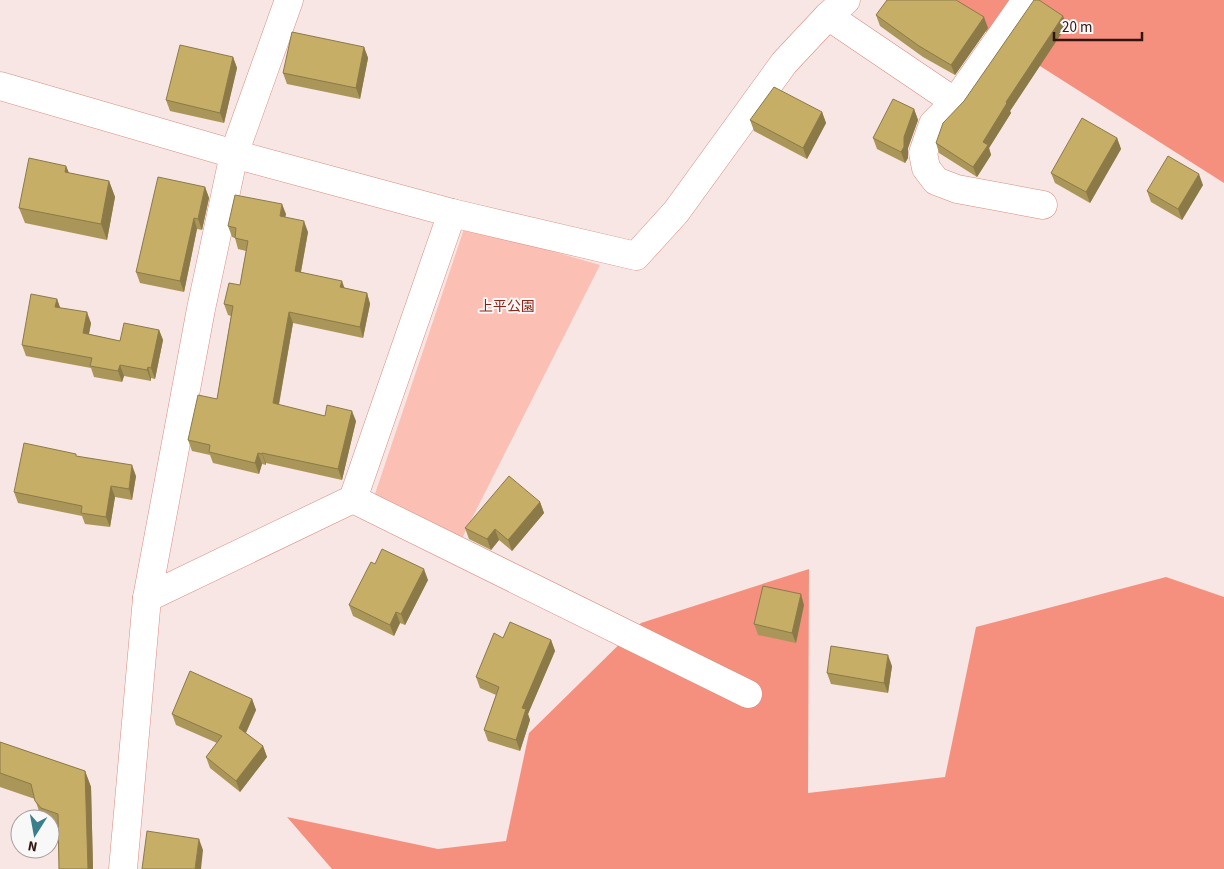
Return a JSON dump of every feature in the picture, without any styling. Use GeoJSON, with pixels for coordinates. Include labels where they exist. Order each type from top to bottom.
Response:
{"type":"FeatureCollection","features":[{"type":"Feature","properties":{"kind":"street"},"geometry":{"type":"LineString","coordinates":[[123,869],[146,598],[201,309],[234,154],[289,0]]}},
{"type":"Feature","properties":{"kind":"street"},"geometry":{"type":"LineString","coordinates":[[1025,2],[955,102],[933,124],[923,153],[926,168],[936,180],[957,189],[1043,205]]}},
{"type":"Feature","properties":{"kind":"street"},"geometry":{"type":"LineString","coordinates":[[0,86],[234,154],[452,213],[636,256],[676,212],[784,63],[837,8],[955,102]]}},
{"type":"Feature","properties":{"kind":"street"},"geometry":{"type":"LineString","coordinates":[[146,598],[353,499],[452,213]]}},
{"type":"Feature","properties":{"kind":"street"},"geometry":{"type":"LineString","coordinates":[[353,499],[748,694]]}},
{"type":"Feature","properties":{"kind":"green space","name":"上平公園"},"geometry":{"type":"Polygon","coordinates":[[[465,226],[600,265],[460,542],[373,500],[465,226]]]}},
{"type":"Feature","properties":{"kind":"shaded area"},"geometry":{"type":"Polygon","coordinates":[[[957,0],[1224,0],[1224,183],[969,21],[957,0]]]}},
{"type":"Feature","properties":{"kind":"shaded area"},"geometry":{"type":"Polygon","coordinates":[[[809,569],[808,793],[945,777],[976,627],[1166,577],[1224,597],[1224,869],[332,869],[287,817],[438,849],[506,841],[529,733],[641,623],[809,569]]]}},
{"type":"Feature","properties":{"kind":"building"},"geometry":{"type":"Polygon","coordinates":[[[887,0],[956,0],[984,17],[951,65],[919,46],[876,15],[887,0]]]}},
{"type":"Feature","properties":{"kind":"building"},"geometry":{"type":"Polygon","coordinates":[[[1034,0],[1039,0],[1063,16],[1006,102],[983,142],[988,145],[973,167],[936,143],[943,123],[964,101],[1034,0]]]}},
{"type":"Feature","properties":{"kind":"building"},"geometry":{"type":"Polygon","coordinates":[[[292,32],[364,47],[356,88],[283,73],[292,32]]]}},
{"type":"Feature","properties":{"kind":"building"},"geometry":{"type":"Polygon","coordinates":[[[180,45],[233,57],[220,113],[166,100],[180,45]]]}},
{"type":"Feature","properties":{"kind":"building"},"geometry":{"type":"Polygon","coordinates":[[[774,87],[822,112],[803,148],[750,120],[774,87]]]}},
{"type":"Feature","properties":{"kind":"building"},"geometry":{"type":"Polygon","coordinates":[[[893,99],[914,109],[901,152],[873,138],[893,99]]]}},
{"type":"Feature","properties":{"kind":"building"},"geometry":{"type":"Polygon","coordinates":[[[1082,118],[1117,138],[1086,192],[1051,173],[1082,118]]]}},
{"type":"Feature","properties":{"kind":"building"},"geometry":{"type":"Polygon","coordinates":[[[1168,156],[1199,174],[1178,209],[1147,191],[1168,156]]]}},
{"type":"Feature","properties":{"kind":"building"},"geometry":{"type":"Polygon","coordinates":[[[29,158],[66,166],[65,172],[109,181],[101,224],[19,208],[29,158]]]}},
{"type":"Feature","properties":{"kind":"building"},"geometry":{"type":"Polygon","coordinates":[[[158,177],[205,187],[198,219],[194,218],[180,281],[136,272],[158,177]]]}},
{"type":"Feature","properties":{"kind":"building"},"geometry":{"type":"Polygon","coordinates":[[[235,195],[282,204],[280,216],[304,221],[295,271],[342,281],[340,287],[367,293],[360,327],[289,312],[273,403],[325,416],[327,405],[352,411],[338,469],[262,453],[258,453],[255,463],[209,452],[210,445],[188,440],[198,395],[217,399],[233,306],[224,304],[229,283],[240,285],[248,241],[235,238],[236,228],[228,226],[235,195]]]}},
{"type":"Feature","properties":{"kind":"building"},"geometry":{"type":"Polygon","coordinates":[[[31,294],[57,299],[55,307],[87,312],[83,333],[120,341],[124,323],[159,330],[151,368],[148,367],[147,370],[120,365],[118,371],[90,366],[92,358],[22,345],[31,294]]]}},
{"type":"Feature","properties":{"kind":"building"},"geometry":{"type":"Polygon","coordinates":[[[24,443],[76,454],[76,456],[132,465],[129,489],[111,486],[106,517],[81,513],[82,506],[14,492],[24,443]]]}},
{"type":"Feature","properties":{"kind":"building"},"geometry":{"type":"Polygon","coordinates":[[[509,476],[540,502],[508,540],[495,529],[487,539],[465,528],[509,476]]]}},
{"type":"Feature","properties":{"kind":"building"},"geometry":{"type":"Polygon","coordinates":[[[382,549],[424,569],[401,614],[396,612],[390,625],[349,605],[371,562],[375,564],[382,549]]]}},
{"type":"Feature","properties":{"kind":"building"},"geometry":{"type":"Polygon","coordinates":[[[763,586],[801,594],[792,633],[754,624],[763,586]]]}},
{"type":"Feature","properties":{"kind":"building"},"geometry":{"type":"Polygon","coordinates":[[[510,622],[551,640],[522,708],[526,709],[516,740],[484,730],[499,687],[476,677],[494,633],[503,638],[510,622]]]}},
{"type":"Feature","properties":{"kind":"building"},"geometry":{"type":"Polygon","coordinates":[[[831,646],[888,655],[884,683],[827,673],[831,646]]]}},
{"type":"Feature","properties":{"kind":"building"},"geometry":{"type":"Polygon","coordinates":[[[190,671],[252,699],[239,728],[263,746],[236,781],[206,757],[222,736],[172,714],[190,671]]]}},
{"type":"Feature","properties":{"kind":"building"},"geometry":{"type":"Polygon","coordinates":[[[0,742],[85,771],[88,869],[59,869],[60,809],[41,808],[35,801],[31,784],[0,773],[0,742]]]}},
{"type":"Feature","properties":{"kind":"building"},"geometry":{"type":"Polygon","coordinates":[[[147,831],[199,839],[195,869],[142,869],[147,831]]]}}]}
